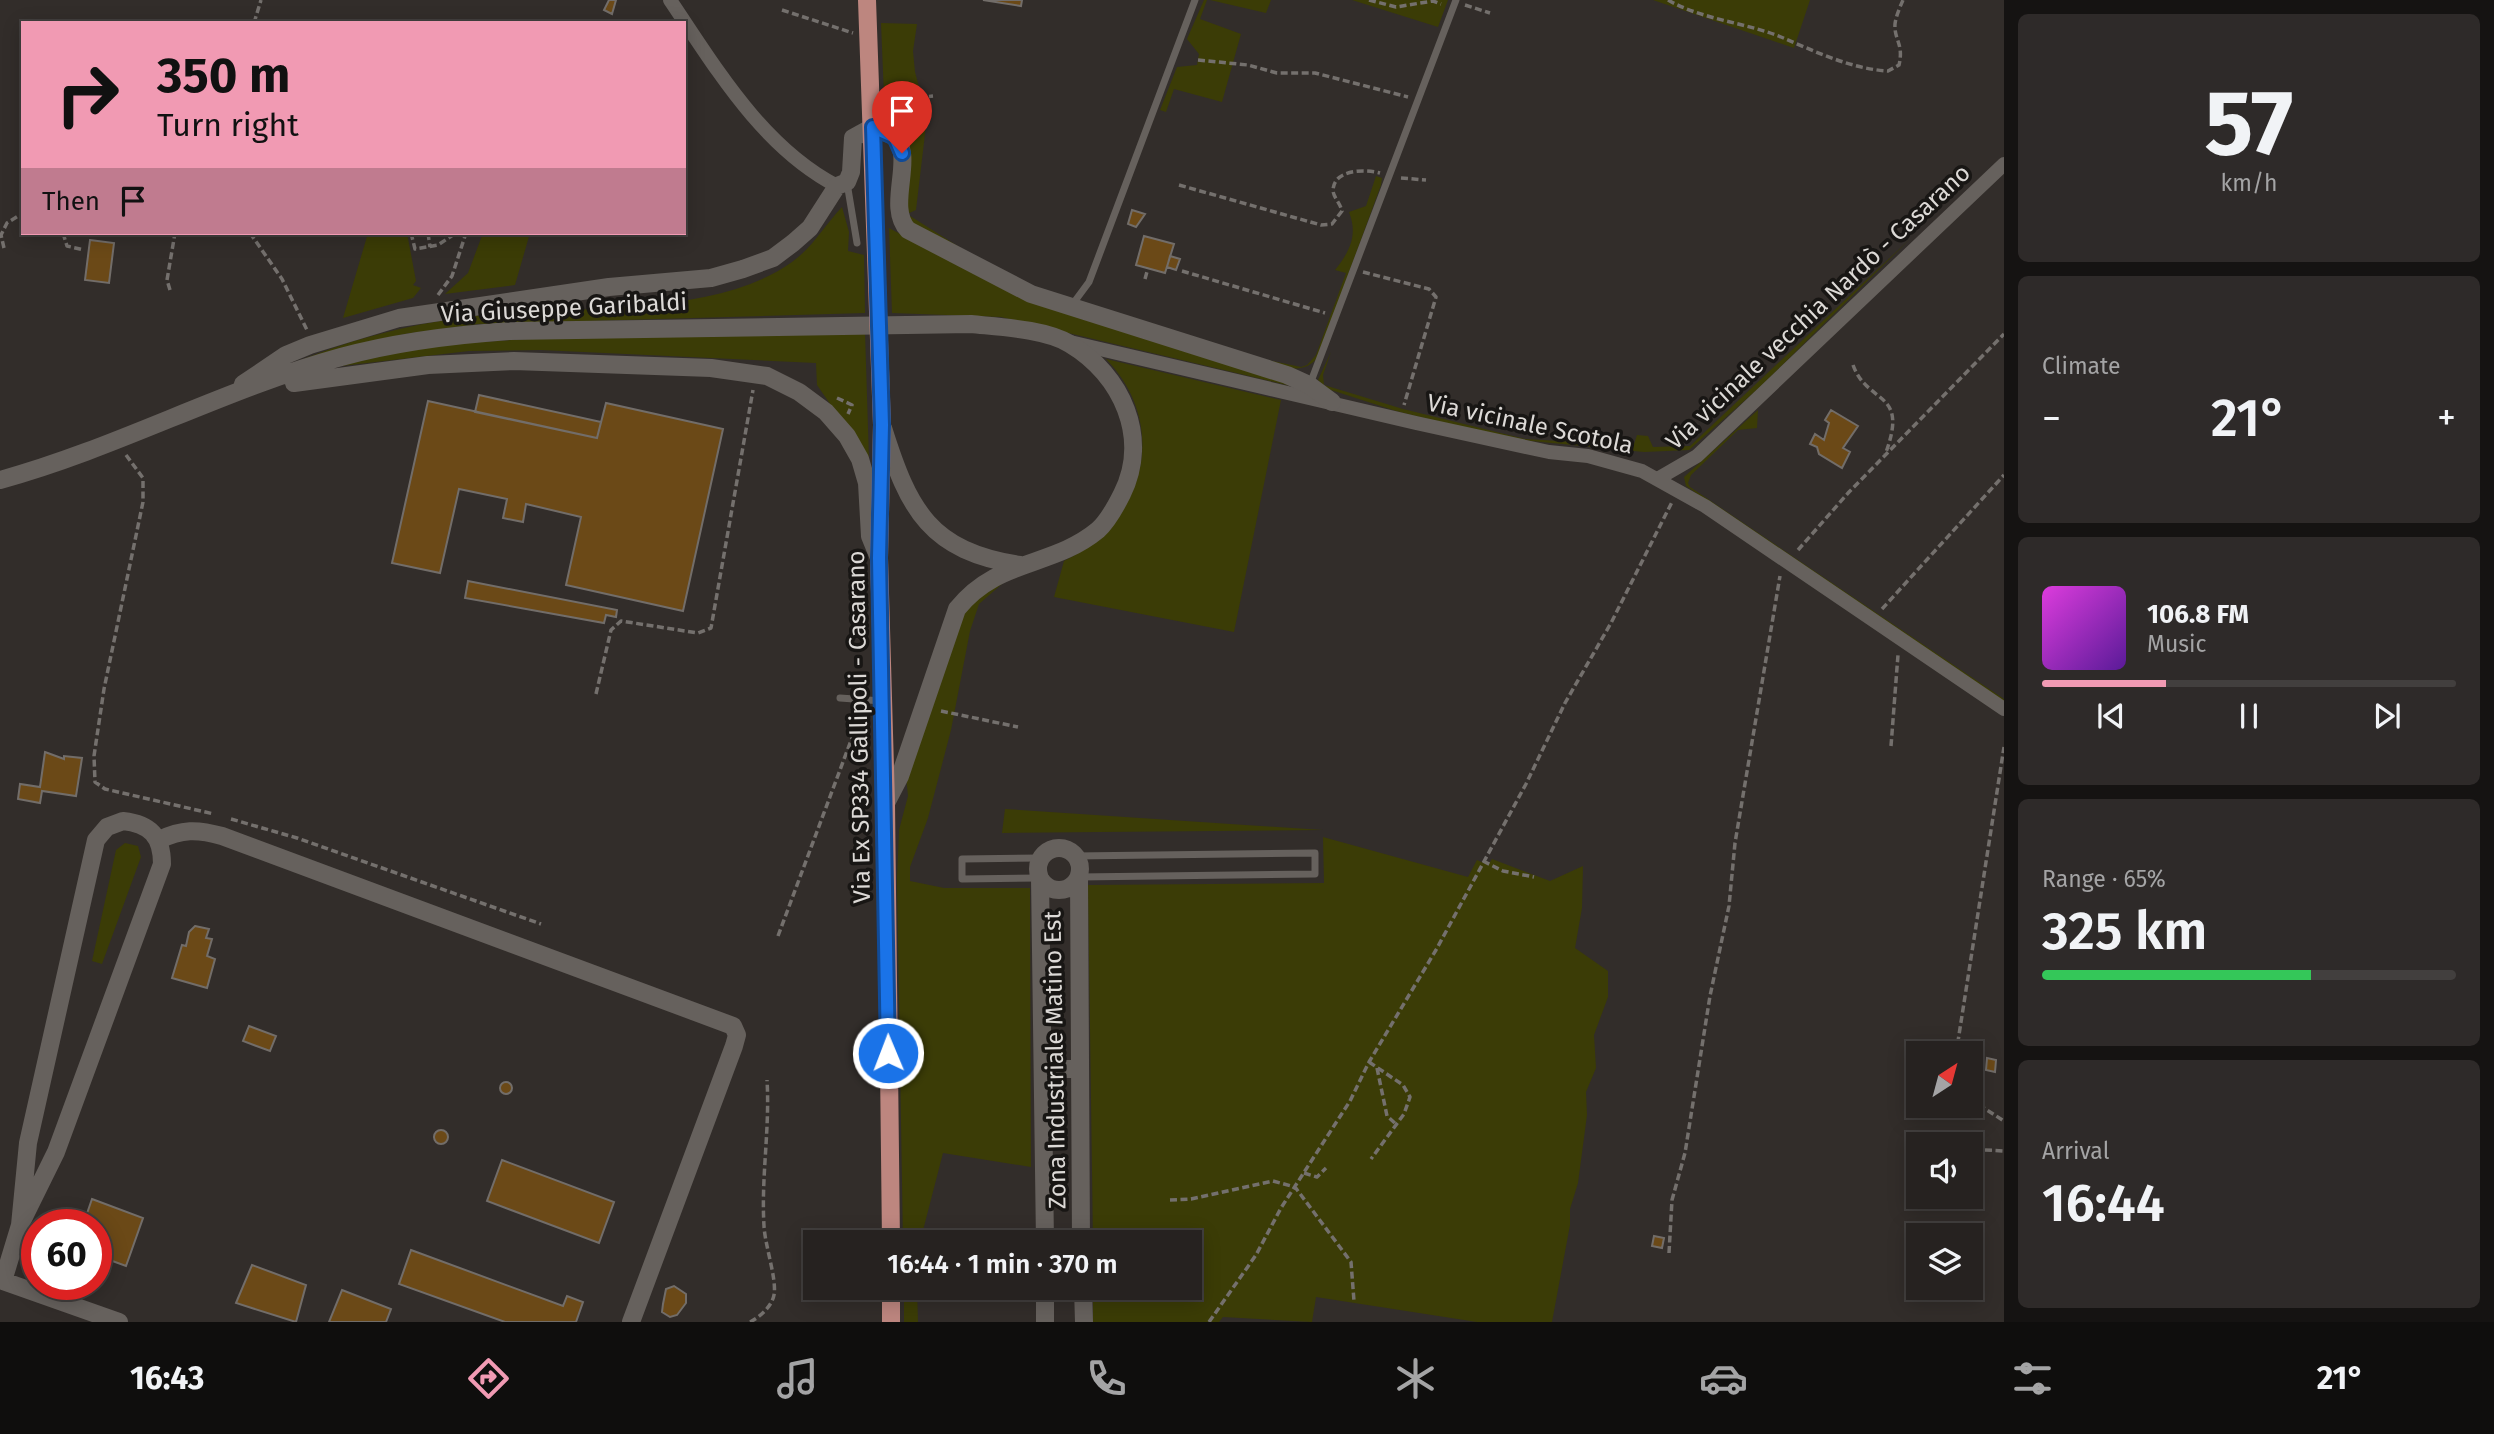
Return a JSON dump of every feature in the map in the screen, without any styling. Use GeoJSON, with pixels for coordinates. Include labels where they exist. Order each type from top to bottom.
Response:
{"type":"FeatureCollection","features":[{"type":"Feature","properties":{"kind":"main road","name":"Via Ex SP334 Gallipoli - Casarano"},"geometry":{"type":"LineString","coordinates":[[867,0],[882,425],[874,702],[886,803],[891,1230]]}},
{"type":"Feature","properties":{"kind":"main road"},"geometry":{"type":"LineString","coordinates":[[229,395],[276,361],[310,345],[399,318],[609,287],[711,278],[743,270],[773,258],[810,228],[851,172],[853,138],[873,127],[895,137],[902,153],[898,210],[901,223],[908,230],[1031,294],[1268,369],[1310,385],[1332,402]]}},
{"type":"Feature","properties":{"kind":"main road","name":"Via Giuseppe Garibaldi"},"geometry":{"type":"LineString","coordinates":[[0,480],[116,443],[229,395],[340,357],[446,335],[696,327],[971,324],[1020,330],[1069,342]]}},
{"type":"Feature","properties":{"kind":"main road"},"geometry":{"type":"LineString","coordinates":[[886,803],[900,776],[957,609],[970,593],[999,573],[1074,548],[1102,527],[1127,483],[1134,461],[1130,417],[1121,394],[1104,371],[1069,342]]}},
{"type":"Feature","properties":{"kind":"main road"},"geometry":{"type":"LineString","coordinates":[[229,395],[320,377],[458,362],[567,362],[711,368],[756,374],[799,391],[826,412],[847,436],[867,482],[870,536],[879,558]]}},
{"type":"Feature","properties":{"kind":"main road"},"geometry":{"type":"LineString","coordinates":[[882,425],[893,460],[930,529],[956,546],[983,558],[1020,565]]}},
{"type":"Feature","properties":{"kind":"main road"},"geometry":{"type":"LineString","coordinates":[[20,1225],[28,1143],[96,839],[107,827],[123,821],[139,822],[154,832],[159,840],[162,864],[56,1152],[20,1225],[2,1280],[120,1322]]}},
{"type":"Feature","properties":{"kind":"main road"},"geometry":{"type":"LineString","coordinates":[[159,840],[175,832],[197,829],[222,836],[733,1026],[737,1035],[734,1046],[631,1322]]}},
{"type":"Feature","properties":{"kind":"main road"},"geometry":{"type":"LineString","coordinates":[[1041,858],[1057,848],[1067,849],[1075,856]]}},
{"type":"Feature","properties":{"kind":"main road","name":"Zona Industriale Matino Est"},"geometry":{"type":"LineString","coordinates":[[1075,856],[1080,866],[1082,1230]]}},
{"type":"Feature","properties":{"kind":"main road","name":"Zona Industriale Matino Est"},"geometry":{"type":"LineString","coordinates":[[1041,858],[1038,868],[1045,1230]]}},
{"type":"Feature","properties":{"kind":"main road","name":"Zona Industriale Matino Est"},"geometry":{"type":"LineString","coordinates":[[1040,878],[1055,890],[1064,889],[1079,877]]}},
{"type":"Feature","properties":{"kind":"main road"},"geometry":{"type":"LineString","coordinates":[[1043,1069],[1079,1069]]}},
{"type":"Feature","properties":{"kind":"main road"},"geometry":{"type":"LineString","coordinates":[[891,1300],[891,1322]]}},
{"type":"Feature","properties":{"kind":"main road"},"geometry":{"type":"LineString","coordinates":[[1045,1300],[1045,1322]]}},
{"type":"Feature","properties":{"kind":"main road"},"geometry":{"type":"LineString","coordinates":[[1083,1300],[1084,1322]]}},
{"type":"Feature","properties":{"kind":"street"},"geometry":{"type":"LineString","coordinates":[[670,0],[685,21]]}},
{"type":"Feature","properties":{"kind":"street"},"geometry":{"type":"LineString","coordinates":[[686,22],[764,129],[820,177],[842,184]]}},
{"type":"Feature","properties":{"kind":"street","name":"Via vicinale vecchia Nardò - Casarano"},"geometry":{"type":"LineString","coordinates":[[1659,478],[1697,456],[2004,164]]}},
{"type":"Feature","properties":{"kind":"street","name":"Via vicinale Scotola"},"geometry":{"type":"LineString","coordinates":[[1069,342],[1549,452],[1598,458],[1659,478],[1874,618],[2004,709]]}},
{"type":"Feature","properties":{"kind":"lane"},"geometry":{"type":"LineString","coordinates":[[1069,308],[1089,282],[1195,0]]}},
{"type":"Feature","properties":{"kind":"lane"},"geometry":{"type":"LineString","coordinates":[[1310,385],[1456,0]]}},
{"type":"Feature","properties":{"kind":"lane"},"geometry":{"type":"LineString","coordinates":[[842,184],[857,243]]}},
{"type":"Feature","properties":{"kind":"lane"},"geometry":{"type":"LineString","coordinates":[[840,698],[874,702]]}},
{"type":"Feature","properties":{"kind":"lane"},"geometry":{"type":"LineString","coordinates":[[1075,856],[1315,853],[1315,874],[1079,877]]}},
{"type":"Feature","properties":{"kind":"lane"},"geometry":{"type":"LineString","coordinates":[[1040,878],[962,879],[962,859],[1041,858]]}},
{"type":"Feature","properties":{"kind":"path"},"geometry":{"type":"LineString","coordinates":[[255,21],[261,0]]}},
{"type":"Feature","properties":{"kind":"path"},"geometry":{"type":"LineString","coordinates":[[1369,0],[1396,7],[1433,1],[1453,8],[1464,5],[1490,13]]}},
{"type":"Feature","properties":{"kind":"path"},"geometry":{"type":"LineString","coordinates":[[1668,0],[1718,20],[1779,36],[1810,50],[1880,71],[1894,70],[1899,65],[1902,48],[1895,24],[1903,0]]}},
{"type":"Feature","properties":{"kind":"path"},"geometry":{"type":"LineString","coordinates":[[782,10],[825,26],[869,37]]}},
{"type":"Feature","properties":{"kind":"path"},"geometry":{"type":"LineString","coordinates":[[1198,60],[1248,65],[1277,73],[1315,73],[1392,91],[1418,102]]}},
{"type":"Feature","properties":{"kind":"path"},"geometry":{"type":"LineString","coordinates":[[872,87],[907,97],[933,96]]}},
{"type":"Feature","properties":{"kind":"path"},"geometry":{"type":"LineString","coordinates":[[1179,185],[1321,225],[1332,224],[1342,211],[1333,187],[1347,173],[1374,171],[1426,180]]}},
{"type":"Feature","properties":{"kind":"path"},"geometry":{"type":"LineString","coordinates":[[4,248],[1,234],[7,223],[21,214]]}},
{"type":"Feature","properties":{"kind":"path"},"geometry":{"type":"LineString","coordinates":[[64,235],[67,246],[84,250]]}},
{"type":"Feature","properties":{"kind":"path"},"geometry":{"type":"LineString","coordinates":[[170,290],[167,280],[176,235]]}},
{"type":"Feature","properties":{"kind":"path"},"geometry":{"type":"LineString","coordinates":[[251,235],[294,299],[310,345]]}},
{"type":"Feature","properties":{"kind":"path"},"geometry":{"type":"LineString","coordinates":[[412,235],[415,249],[430,247],[452,235]]}},
{"type":"Feature","properties":{"kind":"path"},"geometry":{"type":"LineString","coordinates":[[428,235],[430,247]]}},
{"type":"Feature","properties":{"kind":"path"},"geometry":{"type":"LineString","coordinates":[[431,301],[443,290],[452,276],[467,235]]}},
{"type":"Feature","properties":{"kind":"path"},"geometry":{"type":"LineString","coordinates":[[1145,279],[1148,268]]}},
{"type":"Feature","properties":{"kind":"path"},"geometry":{"type":"LineString","coordinates":[[1182,271],[1337,317]]}},
{"type":"Feature","properties":{"kind":"path"},"geometry":{"type":"LineString","coordinates":[[1354,271],[1429,289],[1436,297],[1401,419]]}},
{"type":"Feature","properties":{"kind":"path"},"geometry":{"type":"LineString","coordinates":[[1669,1253],[1672,1200],[1685,1153],[1710,996],[1729,906],[1735,843],[1776,590],[1786,561],[2004,334]]}},
{"type":"Feature","properties":{"kind":"path"},"geometry":{"type":"LineString","coordinates":[[1853,365],[1857,375],[1886,402],[1893,418],[1892,432],[1884,457]]}},
{"type":"Feature","properties":{"kind":"path"},"geometry":{"type":"LineString","coordinates":[[596,694],[611,630],[616,623],[621,621],[698,633],[710,628],[756,374]]}},
{"type":"Feature","properties":{"kind":"path"},"geometry":{"type":"LineString","coordinates":[[116,443],[143,478],[143,502],[104,689],[94,756],[95,782],[105,789],[148,797],[297,838],[541,924]]}},
{"type":"Feature","properties":{"kind":"path"},"geometry":{"type":"LineString","coordinates":[[1874,618],[2004,475]]}},
{"type":"Feature","properties":{"kind":"path"},"geometry":{"type":"LineString","coordinates":[[1209,1322],[1256,1255],[1295,1187],[1350,1101],[1369,1062],[1436,950],[1611,623],[1678,489]]}},
{"type":"Feature","properties":{"kind":"path"},"geometry":{"type":"LineString","coordinates":[[1891,746],[1898,635]]}},
{"type":"Feature","properties":{"kind":"path"},"geometry":{"type":"LineString","coordinates":[[778,936],[874,702]]}},
{"type":"Feature","properties":{"kind":"path"},"geometry":{"type":"LineString","coordinates":[[922,707],[1018,727]]}},
{"type":"Feature","properties":{"kind":"path"},"geometry":{"type":"LineString","coordinates":[[1958,1041],[2004,747]]}},
{"type":"Feature","properties":{"kind":"path"},"geometry":{"type":"LineString","coordinates":[[1483,861],[1503,871],[1534,877]]}},
{"type":"Feature","properties":{"kind":"path"},"geometry":{"type":"LineString","coordinates":[[1369,1062],[1403,1085],[1410,1097],[1397,1125],[1371,1160]]}},
{"type":"Feature","properties":{"kind":"path"},"geometry":{"type":"LineString","coordinates":[[1377,1068],[1387,1116],[1397,1125]]}},
{"type":"Feature","properties":{"kind":"path"},"geometry":{"type":"LineString","coordinates":[[750,1322],[769,1305],[775,1291],[766,1255],[764,1226],[769,1117],[767,1080]]}},
{"type":"Feature","properties":{"kind":"path"},"geometry":{"type":"LineString","coordinates":[[1983,1107],[2004,1121]]}},
{"type":"Feature","properties":{"kind":"path"},"geometry":{"type":"LineString","coordinates":[[1985,1150],[2004,1151]]}},
{"type":"Feature","properties":{"kind":"path"},"geometry":{"type":"LineString","coordinates":[[1304,1173],[1317,1177],[1326,1168]]}},
{"type":"Feature","properties":{"kind":"path"},"geometry":{"type":"LineString","coordinates":[[1170,1200],[1191,1199],[1273,1181],[1295,1187],[1351,1262],[1354,1301]]}},
{"type":"Feature","properties":{"kind":"shaded area"},"geometry":{"type":"Polygon","coordinates":[[[1204,0],[1207,0],[1200,19],[1241,34],[1222,102],[1174,89],[1166,112],[1160,110],[1177,67],[1197,65],[1199,54],[1187,39],[1204,0]]]}},
{"type":"Feature","properties":{"kind":"shaded area"},"geometry":{"type":"Polygon","coordinates":[[[1210,0],[1271,0],[1266,13],[1210,0]]]}},
{"type":"Feature","properties":{"kind":"shaded area"},"geometry":{"type":"Polygon","coordinates":[[[1352,0],[1448,0],[1438,27],[1352,0]]]}},
{"type":"Feature","properties":{"kind":"shaded area"},"geometry":{"type":"Polygon","coordinates":[[[1653,0],[1810,0],[1794,48],[1653,0]]]}},
{"type":"Feature","properties":{"kind":"shaded area"},"geometry":{"type":"Polygon","coordinates":[[[881,23],[917,24],[913,51],[915,72],[927,117],[916,210],[907,214],[983,262],[1056,297],[921,233],[905,213],[909,135],[907,130],[885,120],[881,23]]]}},
{"type":"Feature","properties":{"kind":"shaded area"},"geometry":{"type":"Polygon","coordinates":[[[1376,176],[1382,178],[1381,185],[1318,357],[1305,367],[1298,368],[1258,358],[1301,367],[1307,365],[1316,355],[1346,273],[1335,270],[1351,242],[1353,228],[1349,212],[1366,206],[1376,176]]]}},
{"type":"Feature","properties":{"kind":"shaded area"},"geometry":{"type":"Polygon","coordinates":[[[842,207],[849,232],[848,251],[864,255],[865,313],[479,324],[404,334],[287,366],[353,342],[443,320],[505,313],[635,306],[721,293],[759,280],[792,262],[842,207]]]}},
{"type":"Feature","properties":{"kind":"shaded area"},"geometry":{"type":"Polygon","coordinates":[[[889,228],[976,274],[1299,388],[1001,317],[892,313],[889,228]]]}},
{"type":"Feature","properties":{"kind":"shaded area"},"geometry":{"type":"Polygon","coordinates":[[[367,235],[407,235],[416,281],[413,285],[421,288],[413,298],[343,318],[367,235]]]}},
{"type":"Feature","properties":{"kind":"shaded area"},"geometry":{"type":"Polygon","coordinates":[[[482,235],[529,235],[515,285],[445,294],[468,273],[482,235]]]}},
{"type":"Feature","properties":{"kind":"shaded area"},"geometry":{"type":"Polygon","coordinates":[[[1911,238],[1761,386],[1689,450],[1644,452],[1511,439],[1396,411],[1328,389],[1318,380],[1331,352],[1323,375],[1324,385],[1403,409],[1525,439],[1627,445],[1634,444],[1637,435],[1648,436],[1653,447],[1690,446],[1911,238]]]}},
{"type":"Feature","properties":{"kind":"shaded area"},"geometry":{"type":"Polygon","coordinates":[[[865,332],[869,460],[817,385],[816,363],[541,350],[469,351],[333,367],[433,345],[528,339],[865,332]]]}},
{"type":"Feature","properties":{"kind":"shaded area"},"geometry":{"type":"Polygon","coordinates":[[[1106,359],[1281,400],[1234,632],[1054,597],[1064,561],[1091,544],[1113,522],[1130,498],[1139,471],[1142,442],[1138,413],[1126,385],[1106,359]]]}},
{"type":"Feature","properties":{"kind":"shaded area"},"geometry":{"type":"Polygon","coordinates":[[[1758,410],[1757,428],[1738,430],[1691,475],[1688,483],[1690,487],[2004,699],[2004,704],[1686,486],[1684,477],[1758,410]]]}},
{"type":"Feature","properties":{"kind":"shaded area"},"geometry":{"type":"Polygon","coordinates":[[[1011,576],[979,604],[970,631],[951,730],[928,818],[910,867],[910,881],[944,888],[1030,888],[1031,1167],[943,1153],[923,1230],[903,1230],[897,880],[899,830],[908,796],[906,776],[957,622],[968,605],[1011,576]]]}},
{"type":"Feature","properties":{"kind":"shaded area"},"geometry":{"type":"Polygon","coordinates":[[[1005,809],[1323,830],[1002,833],[1005,809]]]}},
{"type":"Feature","properties":{"kind":"shaded area"},"geometry":{"type":"Polygon","coordinates":[[[1323,837],[1468,877],[1477,860],[1488,865],[1492,859],[1550,881],[1583,866],[1582,908],[1575,948],[1608,971],[1608,997],[1594,1035],[1596,1068],[1586,1092],[1587,1115],[1578,1183],[1570,1209],[1570,1225],[1552,1322],[1477,1322],[1316,1297],[1312,1322],[1223,1317],[1219,1322],[1093,1322],[1093,1300],[1202,1300],[1202,1230],[1093,1230],[1088,885],[1324,883],[1323,837]]]}},
{"type":"Feature","properties":{"kind":"shaded area"},"geometry":{"type":"Polygon","coordinates":[[[125,843],[138,846],[141,857],[102,964],[92,961],[116,850],[125,843]]]}},
{"type":"Feature","properties":{"kind":"shaded area"},"geometry":{"type":"Polygon","coordinates":[[[904,1300],[917,1300],[918,1322],[904,1322],[904,1300]]]}},
{"type":"Feature","properties":{"kind":"building"},"geometry":{"type":"Polygon","coordinates":[[[609,0],[616,0],[612,14],[604,10],[609,0]]]}},
{"type":"Feature","properties":{"kind":"building"},"geometry":{"type":"Polygon","coordinates":[[[983,0],[1022,0],[1021,6],[983,0]]]}},
{"type":"Feature","properties":{"kind":"building"},"geometry":{"type":"Polygon","coordinates":[[[1132,210],[1145,214],[1136,227],[1128,224],[1132,210]]]}},
{"type":"Feature","properties":{"kind":"building"},"geometry":{"type":"Polygon","coordinates":[[[1144,236],[1174,244],[1165,273],[1136,265],[1144,236]]]}},
{"type":"Feature","properties":{"kind":"building"},"geometry":{"type":"Polygon","coordinates":[[[90,240],[114,243],[109,283],[85,280],[90,240]]]}},
{"type":"Feature","properties":{"kind":"building"},"geometry":{"type":"Polygon","coordinates":[[[1170,256],[1180,259],[1176,270],[1167,267],[1170,256]]]}},
{"type":"Feature","properties":{"kind":"building"},"geometry":{"type":"Polygon","coordinates":[[[479,395],[601,422],[597,438],[475,412],[479,395]]]}},
{"type":"Feature","properties":{"kind":"building"},"geometry":{"type":"Polygon","coordinates":[[[428,401],[597,438],[606,403],[723,429],[683,611],[566,585],[581,517],[526,504],[523,522],[503,518],[507,499],[459,489],[440,573],[392,563],[428,401]]]}},
{"type":"Feature","properties":{"kind":"building"},"geometry":{"type":"Polygon","coordinates":[[[1831,410],[1858,426],[1843,448],[1850,452],[1842,468],[1819,454],[1817,447],[1810,444],[1815,434],[1824,440],[1829,423],[1825,420],[1831,410]]]}},
{"type":"Feature","properties":{"kind":"building"},"geometry":{"type":"Polygon","coordinates":[[[468,581],[617,610],[616,617],[606,615],[604,623],[465,598],[468,581]]]}},
{"type":"Feature","properties":{"kind":"building"},"geometry":{"type":"Polygon","coordinates":[[[45,752],[64,759],[64,756],[82,758],[76,796],[42,791],[40,803],[18,799],[20,784],[40,787],[45,752]]]}},
{"type":"Feature","properties":{"kind":"building"},"geometry":{"type":"Polygon","coordinates":[[[195,926],[209,929],[206,938],[212,939],[207,956],[215,959],[207,988],[172,978],[182,945],[186,946],[189,932],[195,926]]]}},
{"type":"Feature","properties":{"kind":"building"},"geometry":{"type":"Polygon","coordinates":[[[249,1026],[276,1036],[270,1051],[243,1041],[249,1026]]]}},
{"type":"Feature","properties":{"kind":"building"},"geometry":{"type":"Polygon","coordinates":[[[1987,1058],[1996,1060],[1995,1072],[1986,1070],[1987,1058]]]}},
{"type":"Feature","properties":{"kind":"building"},"geometry":{"type":"Polygon","coordinates":[[[506,1082],[512,1088],[506,1094],[500,1088],[506,1082]]]}},
{"type":"Feature","properties":{"kind":"building"},"geometry":{"type":"Polygon","coordinates":[[[438,1130],[444,1130],[448,1137],[444,1144],[438,1144],[434,1140],[434,1134],[438,1130]]]}},
{"type":"Feature","properties":{"kind":"building"},"geometry":{"type":"Polygon","coordinates":[[[502,1160],[614,1202],[599,1243],[487,1201],[502,1160]]]}},
{"type":"Feature","properties":{"kind":"building"},"geometry":{"type":"Polygon","coordinates":[[[92,1199],[143,1218],[126,1266],[112,1261],[112,1209],[89,1209],[92,1199]]]}},
{"type":"Feature","properties":{"kind":"building"},"geometry":{"type":"Polygon","coordinates":[[[1654,1236],[1664,1238],[1662,1248],[1652,1246],[1654,1236]]]}},
{"type":"Feature","properties":{"kind":"building"},"geometry":{"type":"Polygon","coordinates":[[[411,1250],[563,1306],[567,1296],[583,1302],[576,1322],[505,1322],[399,1284],[411,1250]]]}},
{"type":"Feature","properties":{"kind":"building"},"geometry":{"type":"Polygon","coordinates":[[[252,1265],[306,1285],[296,1322],[236,1303],[252,1265]]]}},
{"type":"Feature","properties":{"kind":"building"},"geometry":{"type":"Polygon","coordinates":[[[674,1286],[686,1294],[686,1303],[677,1315],[670,1317],[662,1312],[663,1304],[666,1289],[674,1286]]]}},
{"type":"Feature","properties":{"kind":"building"},"geometry":{"type":"Polygon","coordinates":[[[342,1290],[391,1309],[386,1322],[329,1322],[342,1290]]]}},
{"type":"Feature","properties":{"kind":"route"},"geometry":{"type":"LineString","coordinates":[[888,1053],[886,803],[879,558],[882,425],[873,127],[895,137],[902,153]]}}]}
